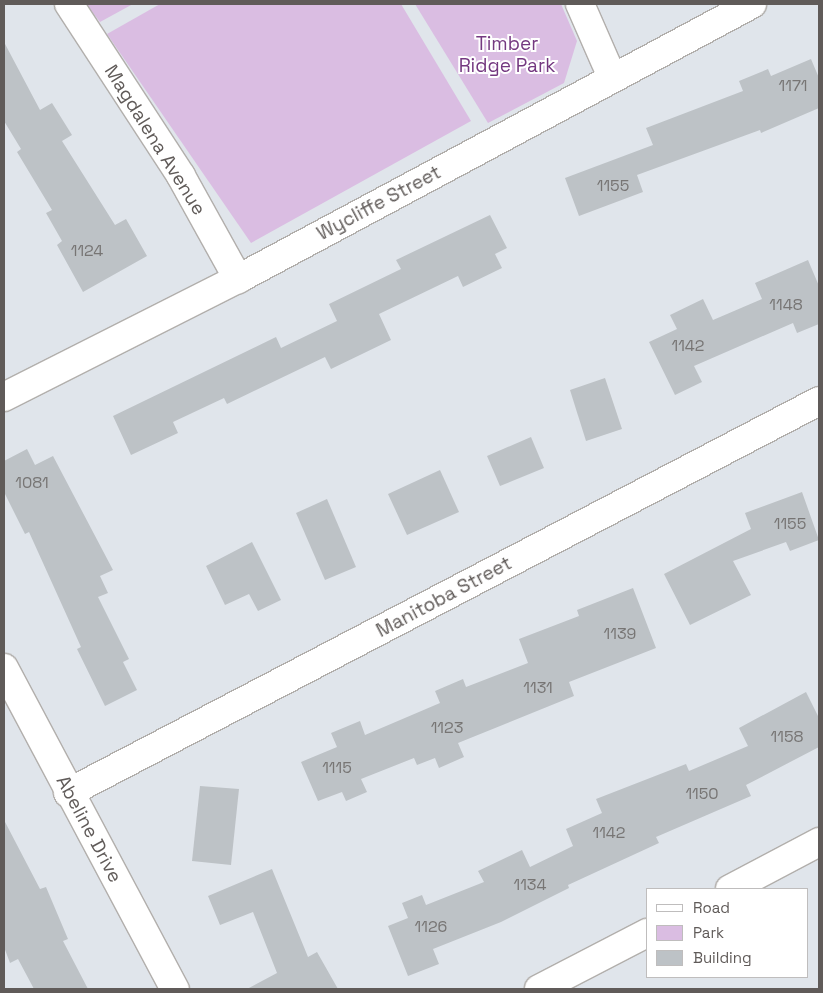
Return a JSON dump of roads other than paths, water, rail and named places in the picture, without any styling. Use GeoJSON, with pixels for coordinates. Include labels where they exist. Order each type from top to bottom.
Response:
{"type":"FeatureCollection","features":[{"type":"Feature","properties":{"kind":"street","name":"Magdalena Avenue"},"geometry":{"type":"LineString","coordinates":[[69,4],[181,176],[238,278]]}},
{"type":"Feature","properties":{"kind":"street"},"geometry":{"type":"LineString","coordinates":[[580,4],[612,78]]}},
{"type":"Feature","properties":{"kind":"street","name":"Wycliffe Street"},"geometry":{"type":"LineString","coordinates":[[4,397],[238,278],[752,4]]}},
{"type":"Feature","properties":{"kind":"street","name":"Manitoba Street"},"geometry":{"type":"LineString","coordinates":[[68,793],[819,401]]}},
{"type":"Feature","properties":{"kind":"street","name":"Abeline Drive"},"geometry":{"type":"LineString","coordinates":[[4,668],[68,793],[175,989]]}},
{"type":"Feature","properties":{"kind":"street"},"geometry":{"type":"LineString","coordinates":[[732,888],[819,842]]}},
{"type":"Feature","properties":{"kind":"street"},"geometry":{"type":"LineString","coordinates":[[539,989],[646,934]]}},
{"type":"Feature","properties":{"kind":"park label","name":"Timber Ridge Park"},"geometry":{"type":"Point","coordinates":[507,55]}}]}
